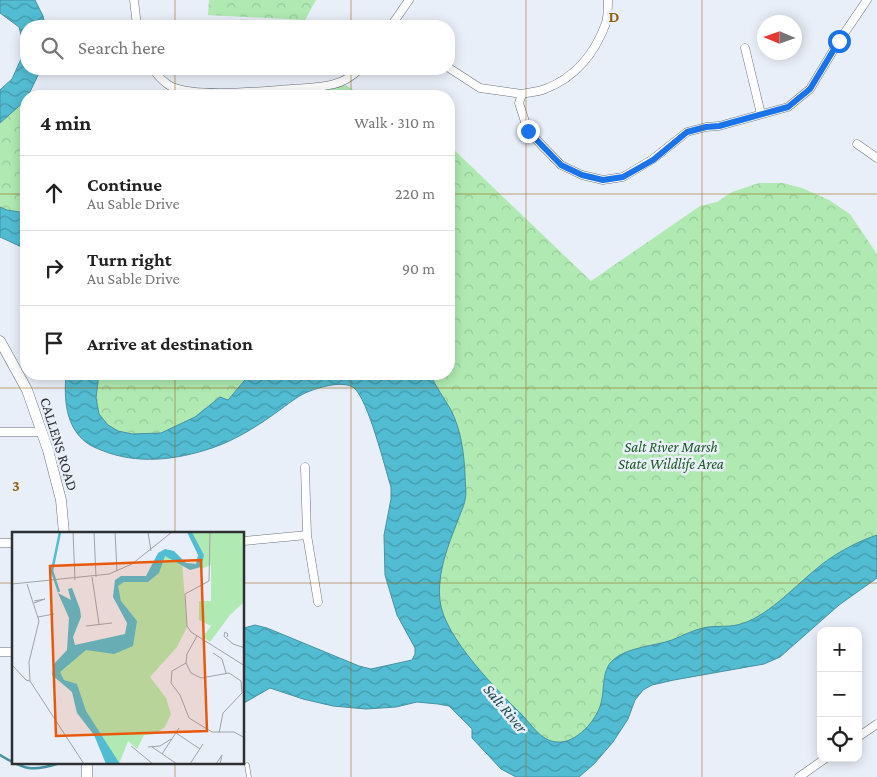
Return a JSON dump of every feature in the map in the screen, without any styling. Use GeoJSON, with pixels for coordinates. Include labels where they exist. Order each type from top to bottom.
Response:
{"type":"FeatureCollection","features":[{"type":"Feature","properties":{"kind":"street"},"geometry":{"type":"LineString","coordinates":[[134,0],[136,20]]}},
{"type":"Feature","properties":{"kind":"street"},"geometry":{"type":"LineString","coordinates":[[397,20],[409,0]]}},
{"type":"Feature","properties":{"kind":"street"},"geometry":{"type":"LineString","coordinates":[[455,72],[480,88],[522,94],[544,90],[563,81],[579,69],[595,47],[606,22],[608,0]]}},
{"type":"Feature","properties":{"kind":"street"},"geometry":{"type":"LineString","coordinates":[[522,94],[520,103],[528,131],[561,165],[582,175],[603,180],[623,177],[653,160],[687,132],[719,126],[788,107],[810,89],[867,0]]}},
{"type":"Feature","properties":{"kind":"street"},"geometry":{"type":"LineString","coordinates":[[746,48],[761,114]]}},
{"type":"Feature","properties":{"kind":"street"},"geometry":{"type":"LineString","coordinates":[[157,75],[171,86],[185,90]]}},
{"type":"Feature","properties":{"kind":"street"},"geometry":{"type":"LineString","coordinates":[[279,90],[333,85],[353,75]]}},
{"type":"Feature","properties":{"kind":"street"},"geometry":{"type":"LineString","coordinates":[[856,144],[877,158]]}},
{"type":"Feature","properties":{"kind":"street","name":"CALLENS ROAD"},"geometry":{"type":"LineString","coordinates":[[0,341],[20,377]]}},
{"type":"Feature","properties":{"kind":"street","name":"CALLENS ROAD"},"geometry":{"type":"LineString","coordinates":[[21,380],[27,390],[48,450],[61,500],[64,532]]}},
{"type":"Feature","properties":{"kind":"street"},"geometry":{"type":"LineString","coordinates":[[0,432],[41,432]]}},
{"type":"Feature","properties":{"kind":"street"},"geometry":{"type":"LineString","coordinates":[[305,467],[307,535],[318,602]]}},
{"type":"Feature","properties":{"kind":"street"},"geometry":{"type":"LineString","coordinates":[[245,541],[307,535]]}},
{"type":"Feature","properties":{"kind":"street"},"geometry":{"type":"LineString","coordinates":[[862,734],[877,724]]}},
{"type":"Feature","properties":{"kind":"street"},"geometry":{"type":"LineString","coordinates":[[799,777],[820,762]]}},
{"type":"Feature","properties":{"kind":"lane"},"geometry":{"type":"LineString","coordinates":[[247,766],[249,777]]}},
{"type":"Feature","properties":{"kind":"green space"},"geometry":{"type":"Polygon","coordinates":[[[209,0],[316,0],[305,20],[208,15],[209,0]]]}},
{"type":"Feature","properties":{"kind":"green space"},"geometry":{"type":"Polygon","coordinates":[[[342,83],[354,90],[264,90],[342,83]]]}},
{"type":"Feature","properties":{"kind":"green space"},"geometry":{"type":"Polygon","coordinates":[[[20,99],[20,226],[0,221],[0,100],[20,99]]]}},
{"type":"Feature","properties":{"kind":"green space","name":"Salt River Marsh State Wildlife Area"},"geometry":{"type":"Polygon","coordinates":[[[455,151],[591,281],[700,206],[717,202],[732,192],[759,183],[783,183],[802,188],[829,200],[850,214],[877,254],[877,552],[765,630],[643,659],[601,727],[550,756],[451,671],[382,380],[455,380],[455,151]]]}},
{"type":"Feature","properties":{"kind":"green space"},"geometry":{"type":"Polygon","coordinates":[[[82,380],[268,380],[205,427],[110,443],[82,380]]]}},
{"type":"Feature","properties":{"kind":"water"},"geometry":{"type":"Polygon","coordinates":[[[0,0],[35,0],[44,20],[20,20],[20,31],[19,27],[0,13],[0,0]]]}},
{"type":"Feature","properties":{"kind":"water"},"geometry":{"type":"Polygon","coordinates":[[[20,61],[20,75],[38,75],[31,90],[20,90],[20,105],[0,123],[0,90],[12,79],[20,61]]]}},
{"type":"Feature","properties":{"kind":"water"},"geometry":{"type":"Polygon","coordinates":[[[0,207],[20,212],[20,246],[0,237],[0,207]]]}},
{"type":"Feature","properties":{"kind":"water","name":"Salt River"},"geometry":{"type":"Polygon","coordinates":[[[66,380],[98,380],[96,398],[99,414],[108,425],[118,431],[132,434],[161,433],[195,417],[220,397],[228,400],[245,380],[433,380],[451,410],[460,434],[466,488],[464,505],[447,549],[440,580],[440,601],[444,615],[451,630],[473,662],[538,732],[551,741],[564,742],[585,730],[599,710],[609,664],[626,652],[672,640],[703,628],[734,626],[747,622],[768,610],[829,559],[861,541],[877,535],[877,578],[839,605],[780,657],[764,664],[674,680],[652,685],[643,690],[635,700],[628,719],[613,742],[594,764],[579,777],[516,777],[501,769],[472,738],[472,729],[449,706],[417,702],[396,707],[366,709],[333,706],[303,699],[270,688],[245,702],[245,628],[255,625],[267,628],[359,666],[371,669],[412,660],[415,654],[415,648],[397,615],[385,575],[384,535],[391,499],[391,487],[365,405],[354,388],[338,384],[315,389],[295,399],[230,441],[198,452],[156,459],[128,458],[101,450],[89,444],[74,429],[68,412],[65,393],[66,380]]]}},
{"type":"Feature","properties":{"kind":"waterway"},"geometry":{"type":"LineString","coordinates":[[0,755],[12,762]]}},
{"type":"Feature","properties":{"kind":"waterway"},"geometry":{"type":"LineString","coordinates":[[16,764],[29,768],[42,768],[56,764]]}},
{"type":"Feature","properties":{"kind":"route"},"geometry":{"type":"LineString","coordinates":[[528,131],[561,165],[582,175],[603,180],[623,177],[653,160],[687,132],[719,126],[788,107],[810,89],[839,41]]}}]}
